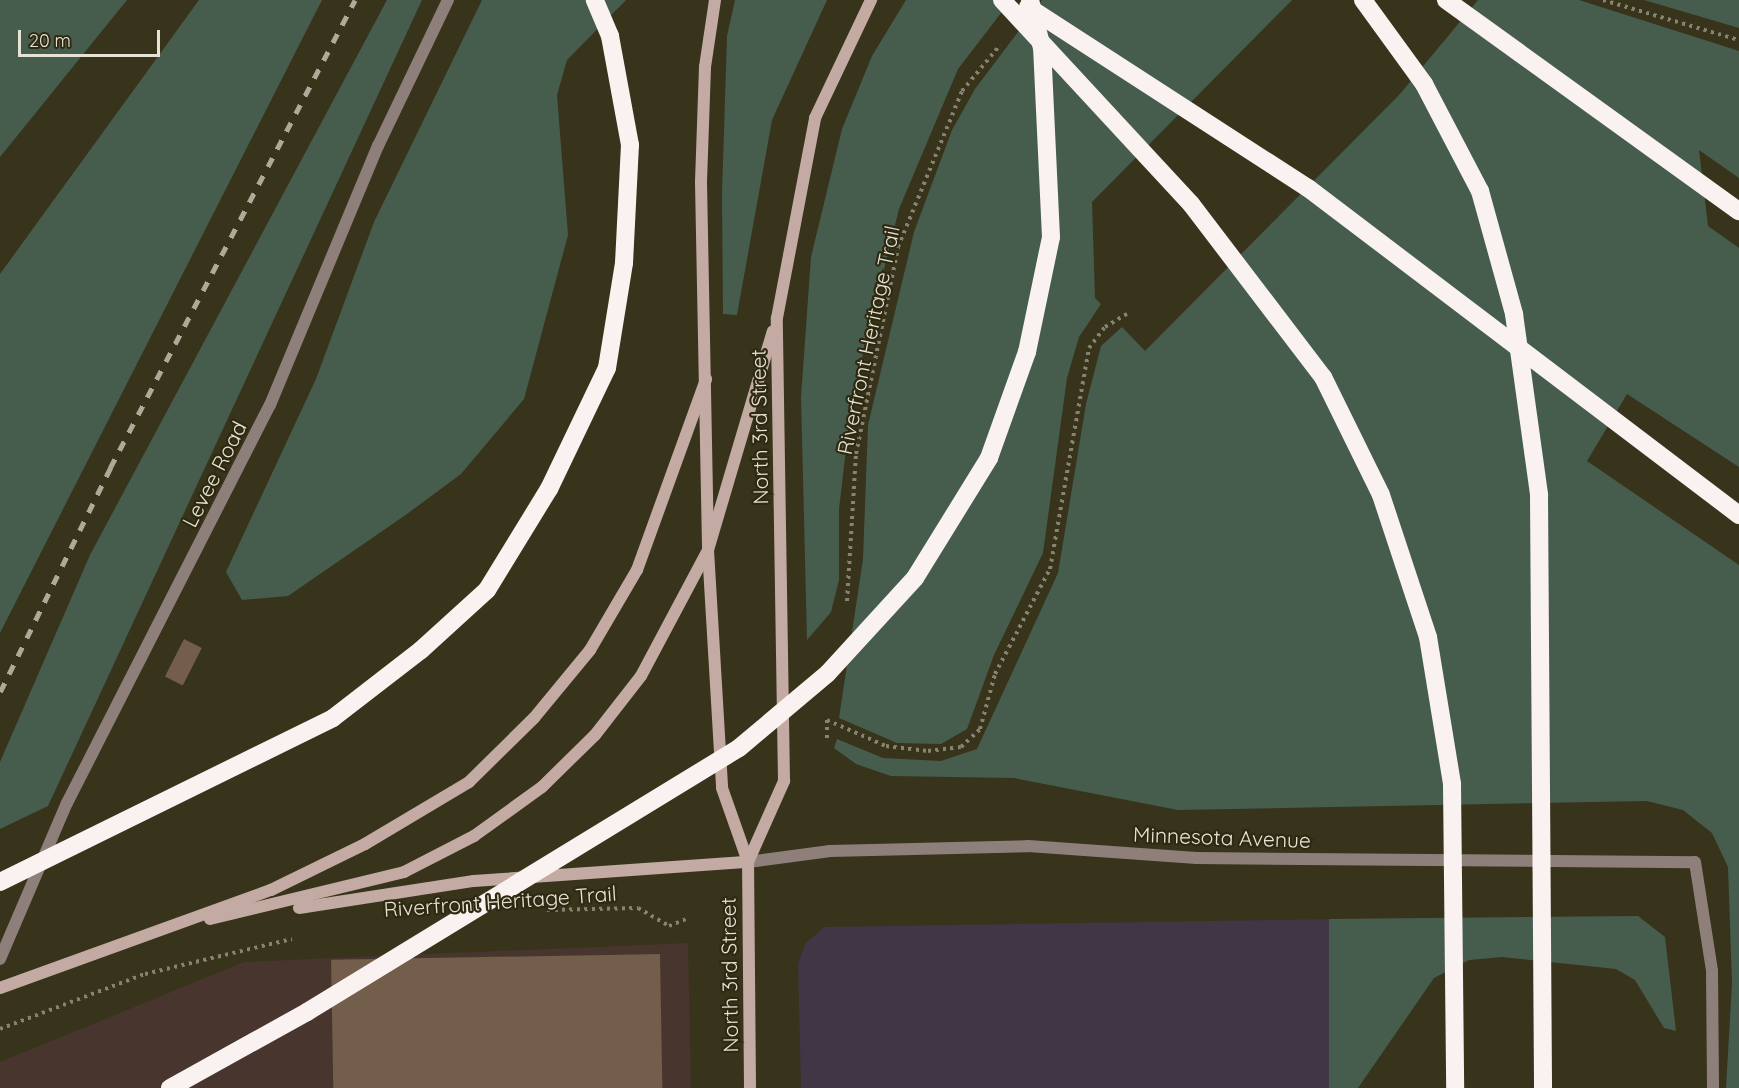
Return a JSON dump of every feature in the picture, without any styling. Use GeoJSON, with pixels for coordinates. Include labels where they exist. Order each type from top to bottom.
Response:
{"type":"FeatureCollection","features":[{"type":"Feature","properties":{"kind":"highway"},"geometry":{"type":"LineString","coordinates":[[0,882],[333,718],[421,650],[487,590],[549,489],[607,368],[624,263],[630,145],[610,36],[595,0]]}},
{"type":"Feature","properties":{"kind":"highway"},"geometry":{"type":"LineString","coordinates":[[1002,0],[1191,204],[1323,376],[1381,495],[1428,637],[1452,784],[1455,1088]]}},
{"type":"Feature","properties":{"kind":"highway"},"geometry":{"type":"LineString","coordinates":[[1017,0],[1308,188],[1739,515]]}},
{"type":"Feature","properties":{"kind":"highway"},"geometry":{"type":"LineString","coordinates":[[170,1088],[308,1012],[740,748],[828,672],[915,578],[989,458],[1027,352],[1051,237],[1043,60],[1030,0]]}},
{"type":"Feature","properties":{"kind":"highway"},"geometry":{"type":"LineString","coordinates":[[1363,0],[1424,84],[1480,191],[1514,314],[1539,495],[1542,1088]]}},
{"type":"Feature","properties":{"kind":"highway"},"geometry":{"type":"LineString","coordinates":[[1446,0],[1732,206]]}},
{"type":"Feature","properties":{"kind":"main road","name":"North 3rd Street"},"geometry":{"type":"LineString","coordinates":[[715,0],[705,68],[701,182],[708,549],[722,788],[748,862],[750,1088]]}},
{"type":"Feature","properties":{"kind":"main road","name":"North 3rd Street"},"geometry":{"type":"LineString","coordinates":[[748,862],[784,781],[777,318],[815,118],[871,0]]}},
{"type":"Feature","properties":{"kind":"main road"},"geometry":{"type":"LineString","coordinates":[[170,928],[404,872],[474,836],[542,787],[595,735],[641,676],[708,549],[777,318]]}},
{"type":"Feature","properties":{"kind":"main road"},"geometry":{"type":"LineString","coordinates":[[0,988],[271,890],[365,844],[469,782],[534,718],[590,650],[631,580],[706,379]]}},
{"type":"Feature","properties":{"kind":"main road"},"geometry":{"type":"LineString","coordinates":[[170,928],[474,881],[748,862]]}},
{"type":"Feature","properties":{"kind":"street","name":"Levee Road"},"geometry":{"type":"LineString","coordinates":[[0,959],[67,803],[270,405],[378,146],[448,0]]}},
{"type":"Feature","properties":{"kind":"street","name":"Minnesota Avenue"},"geometry":{"type":"LineString","coordinates":[[748,862],[830,851],[1028,846],[1197,858],[1695,862],[1712,970],[1713,1088]]}},
{"type":"Feature","properties":{"kind":"path"},"geometry":{"type":"LineString","coordinates":[[1603,0],[1739,40]]}},
{"type":"Feature","properties":{"kind":"path","name":"Riverfront Heritage Trail"},"geometry":{"type":"LineString","coordinates":[[846,607],[856,453],[898,247],[962,92],[1006,37]]}},
{"type":"Feature","properties":{"kind":"path"},"geometry":{"type":"LineString","coordinates":[[827,720],[886,746],[928,751],[962,747],[980,729],[995,674],[1050,569],[1089,348],[1105,327],[1127,314]]}},
{"type":"Feature","properties":{"kind":"path"},"geometry":{"type":"LineString","coordinates":[[827,738],[828,707]]}},
{"type":"Feature","properties":{"kind":"path","name":"Riverfront Heritage Trail"},"geometry":{"type":"LineString","coordinates":[[538,911],[638,908],[669,926],[686,919]]}},
{"type":"Feature","properties":{"kind":"path"},"geometry":{"type":"LineString","coordinates":[[0,1029],[145,974],[295,938]]}},
{"type":"Feature","properties":{"kind":"shaded area"},"geometry":{"type":"Polygon","coordinates":[[[1329,919],[1329,1088],[801,1088],[798,964],[805,944],[824,927],[1329,919]]]}},
{"type":"Feature","properties":{"kind":"shaded area"},"geometry":{"type":"Polygon","coordinates":[[[688,943],[691,1088],[0,1088],[0,1062],[244,962],[688,943]]]}},
{"type":"Feature","properties":{"kind":"green space"},"geometry":{"type":"Polygon","coordinates":[[[0,0],[127,0],[0,157],[0,0]]]}},
{"type":"Feature","properties":{"kind":"green space"},"geometry":{"type":"Polygon","coordinates":[[[199,0],[322,0],[0,633],[0,274],[199,0]]]}},
{"type":"Feature","properties":{"kind":"green space"},"geometry":{"type":"Polygon","coordinates":[[[387,0],[422,0],[48,806],[0,829],[0,762],[90,555],[387,0]]]}},
{"type":"Feature","properties":{"kind":"green space"},"geometry":{"type":"Polygon","coordinates":[[[482,0],[626,0],[567,60],[557,95],[568,235],[524,399],[461,474],[407,514],[288,596],[242,600],[226,572],[316,379],[374,222],[482,0]]]}},
{"type":"Feature","properties":{"kind":"green space"},"geometry":{"type":"Polygon","coordinates":[[[735,0],[827,0],[772,120],[737,315],[723,314],[722,193],[727,36],[735,0]]]}},
{"type":"Feature","properties":{"kind":"green space"},"geometry":{"type":"Polygon","coordinates":[[[906,0],[1011,0],[958,69],[899,209],[852,398],[839,509],[839,580],[831,612],[807,640],[801,397],[811,257],[842,129],[872,56],[906,0]]]}},
{"type":"Feature","properties":{"kind":"green space"},"geometry":{"type":"Polygon","coordinates":[[[1042,0],[1292,0],[1092,202],[1095,298],[1101,304],[1079,337],[1067,378],[1043,553],[994,655],[967,729],[941,744],[897,743],[839,718],[863,559],[868,425],[914,232],[952,130],[975,89],[1042,0]]]}},
{"type":"Feature","properties":{"kind":"green space"},"geometry":{"type":"Polygon","coordinates":[[[1478,0],[1579,0],[1739,51],[1739,178],[1699,150],[1708,226],[1739,248],[1739,467],[1627,394],[1587,461],[1739,565],[1739,1088],[1726,1088],[1732,984],[1728,867],[1712,833],[1683,810],[1647,801],[1178,810],[1014,778],[891,776],[856,764],[834,748],[837,739],[883,758],[941,761],[977,749],[1058,573],[1086,404],[1101,346],[1122,327],[1145,351],[1400,94],[1478,0]]]}},
{"type":"Feature","properties":{"kind":"green space"},"geometry":{"type":"Polygon","coordinates":[[[1644,0],[1739,0],[1739,28],[1644,0]]]}},
{"type":"Feature","properties":{"kind":"green space"},"geometry":{"type":"Polygon","coordinates":[[[1638,916],[1665,937],[1676,1031],[1664,1028],[1635,980],[1616,969],[1502,957],[1469,960],[1434,978],[1358,1088],[1329,1088],[1329,919],[1638,916]]]}},
{"type":"Feature","properties":{"kind":"building"},"geometry":{"type":"Polygon","coordinates":[[[184,639],[202,648],[183,686],[165,676],[184,639]]]}},
{"type":"Feature","properties":{"kind":"building"},"geometry":{"type":"Polygon","coordinates":[[[660,954],[662,1088],[333,1088],[331,960],[660,954]]]}},
{"type":"Feature","properties":{"kind":"railway"},"geometry":{"type":"LineString","coordinates":[[0,692],[110,468],[355,0]]}}]}
